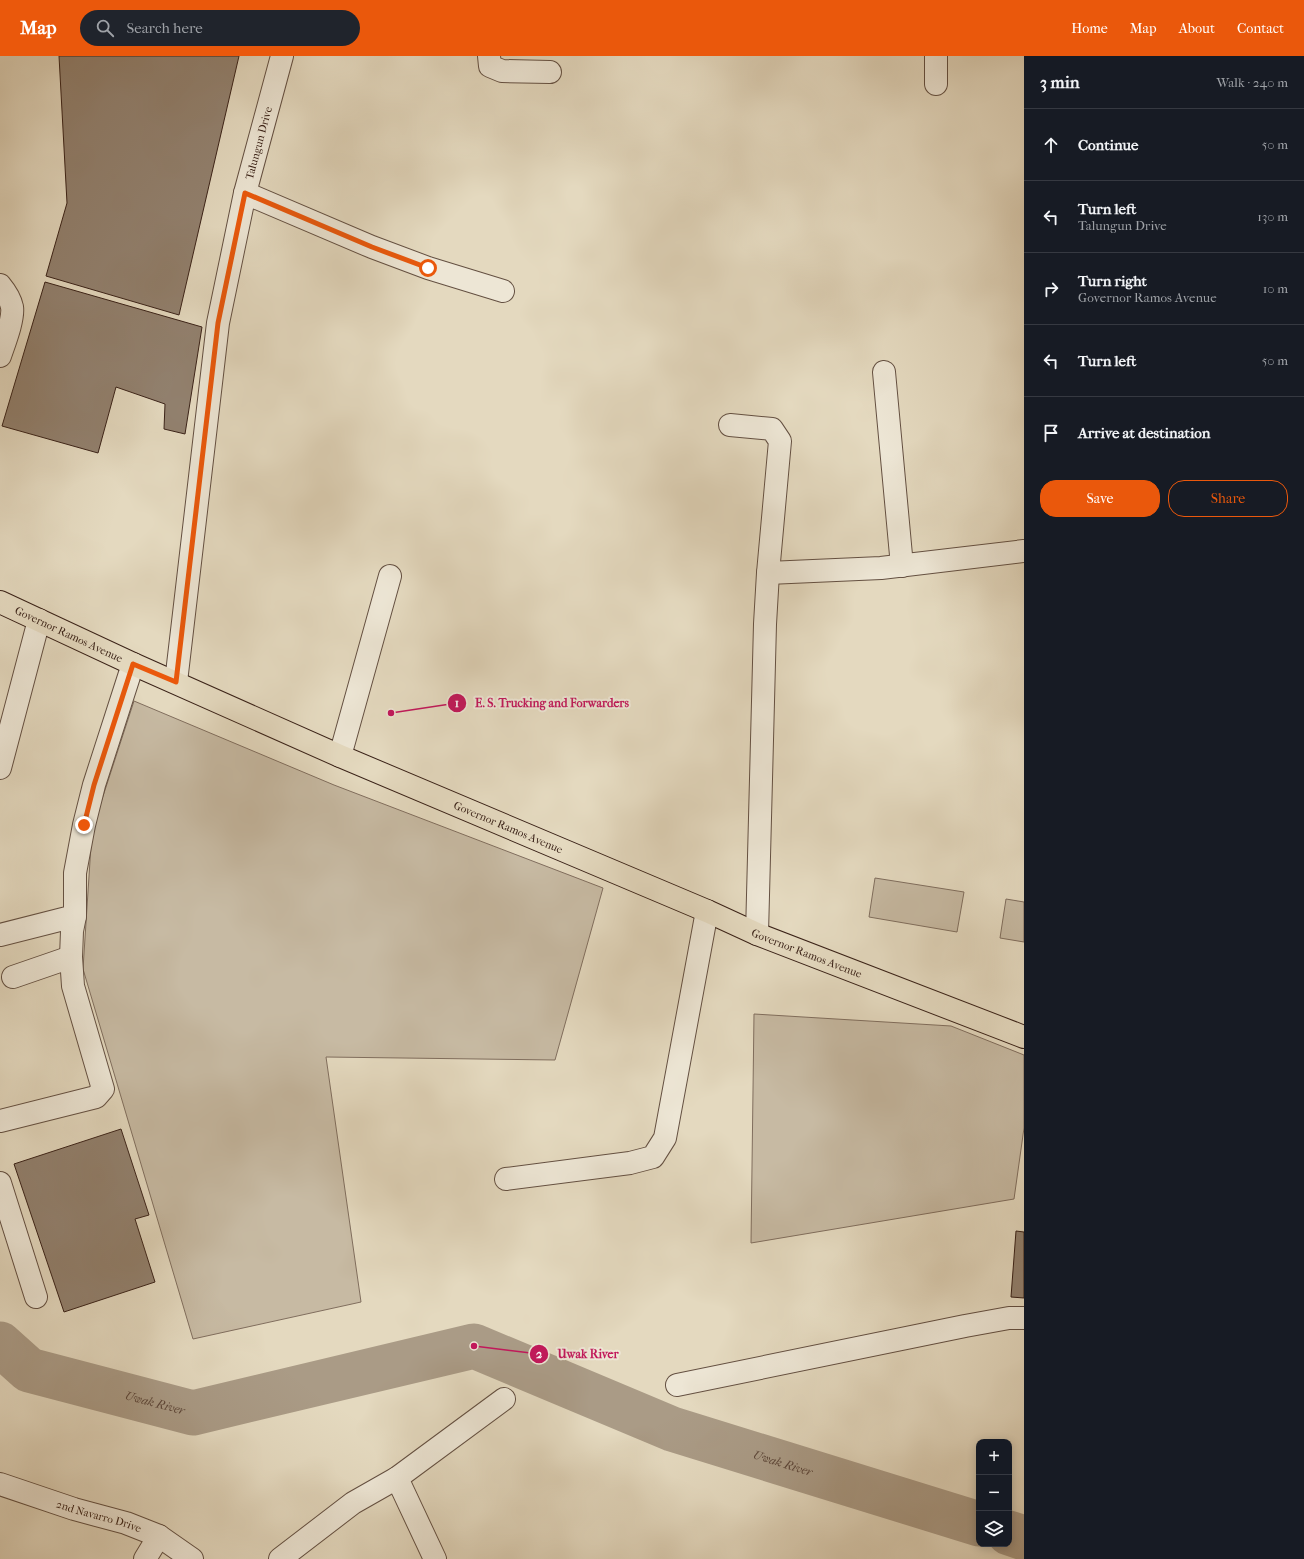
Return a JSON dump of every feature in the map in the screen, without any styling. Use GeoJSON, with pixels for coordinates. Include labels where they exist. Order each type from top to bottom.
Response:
{"type":"FeatureCollection","features":[{"type":"Feature","properties":{"kind":"main road","name":"Governor Ramos Avenue"},"geometry":{"type":"LineString","coordinates":[[0,602],[133,664],[340,756],[707,911],[757,934],[1024,1037]]}},
{"type":"Feature","properties":{"kind":"street","name":"Talungun Drive"},"geometry":{"type":"LineString","coordinates":[[176,682],[218,323],[245,193],[282,56]]}},
{"type":"Feature","properties":{"kind":"street"},"geometry":{"type":"LineString","coordinates":[[489,56],[490,66],[502,71],[550,72]]}},
{"type":"Feature","properties":{"kind":"street"},"geometry":{"type":"LineString","coordinates":[[936,56],[936,84]]}},
{"type":"Feature","properties":{"kind":"street"},"geometry":{"type":"LineString","coordinates":[[245,193],[372,247],[428,268],[503,291]]}},
{"type":"Feature","properties":{"kind":"street"},"geometry":{"type":"LineString","coordinates":[[0,285],[7,294],[12,308],[8,333],[0,356]]}},
{"type":"Feature","properties":{"kind":"street"},"geometry":{"type":"LineString","coordinates":[[884,372],[902,566]]}},
{"type":"Feature","properties":{"kind":"street"},"geometry":{"type":"LineString","coordinates":[[730,425],[772,429],[780,440],[765,624],[757,934]]}},
{"type":"Feature","properties":{"kind":"street"},"geometry":{"type":"LineString","coordinates":[[768,573],[902,566],[1024,551]]}},
{"type":"Feature","properties":{"kind":"street"},"geometry":{"type":"LineString","coordinates":[[340,756],[390,576]]}},
{"type":"Feature","properties":{"kind":"street"},"geometry":{"type":"LineString","coordinates":[[0,768],[39,620]]}},
{"type":"Feature","properties":{"kind":"street"},"geometry":{"type":"LineString","coordinates":[[0,1121],[96,1097],[103,1090],[73,986],[71,957],[72,931],[76,916],[75,873],[84,825],[94,785],[133,664]]}},
{"type":"Feature","properties":{"kind":"street"},"geometry":{"type":"LineString","coordinates":[[506,1178],[630,1162],[653,1157],[665,1138],[707,911]]}},
{"type":"Feature","properties":{"kind":"street"},"geometry":{"type":"LineString","coordinates":[[0,935],[76,916]]}},
{"type":"Feature","properties":{"kind":"street"},"geometry":{"type":"LineString","coordinates":[[13,977],[71,957]]}},
{"type":"Feature","properties":{"kind":"street"},"geometry":{"type":"LineString","coordinates":[[0,1183],[36,1297]]}},
{"type":"Feature","properties":{"kind":"street"},"geometry":{"type":"LineString","coordinates":[[677,1385],[965,1326],[1009,1318],[1024,1318]]}},
{"type":"Feature","properties":{"kind":"street"},"geometry":{"type":"LineString","coordinates":[[280,1559],[353,1503],[397,1478],[504,1399]]}},
{"type":"Feature","properties":{"kind":"street"},"geometry":{"type":"LineString","coordinates":[[397,1478],[435,1559]]}},
{"type":"Feature","properties":{"kind":"street","name":"2nd Navarro Drive"},"geometry":{"type":"LineString","coordinates":[[0,1484],[74,1509],[126,1523],[159,1536],[192,1559]]}},
{"type":"Feature","properties":{"kind":"street"},"geometry":{"type":"LineString","coordinates":[[145,1559],[159,1536]]}},
{"type":"Feature","properties":{"kind":"shaded area"},"geometry":{"type":"Polygon","coordinates":[[[134,701],[334,785],[603,888],[555,1060],[326,1057],[361,1302],[193,1339],[83,969],[92,830],[134,701]]]}},
{"type":"Feature","properties":{"kind":"shaded area"},"geometry":{"type":"Polygon","coordinates":[[[875,878],[964,892],[957,932],[869,917],[875,878]]]}},
{"type":"Feature","properties":{"kind":"shaded area"},"geometry":{"type":"Polygon","coordinates":[[[1006,899],[1024,902],[1024,942],[1000,938],[1006,899]]]}},
{"type":"Feature","properties":{"kind":"shaded area"},"geometry":{"type":"Polygon","coordinates":[[[754,1014],[951,1026],[1024,1055],[1024,1128],[1014,1199],[751,1243],[754,1014]]]}},
{"type":"Feature","properties":{"kind":"building"},"geometry":{"type":"Polygon","coordinates":[[[59,56],[239,56],[179,315],[46,276],[67,203],[59,56]]]}},
{"type":"Feature","properties":{"kind":"building"},"geometry":{"type":"Polygon","coordinates":[[[45,282],[202,327],[185,434],[164,429],[165,404],[116,387],[98,453],[2,426],[45,282]]]}},
{"type":"Feature","properties":{"kind":"building"},"geometry":{"type":"Polygon","coordinates":[[[121,1129],[149,1215],[135,1219],[155,1282],[64,1312],[14,1164],[121,1129]]]}},
{"type":"Feature","properties":{"kind":"building"},"geometry":{"type":"Polygon","coordinates":[[[1016,1231],[1024,1232],[1024,1298],[1011,1297],[1016,1231]]]}},
{"type":"Feature","properties":{"kind":"waterway","name":"Uwak River"},"geometry":{"type":"LineString","coordinates":[[0,1344],[29,1370],[193,1413],[474,1346],[672,1429],[976,1523]]}},
{"type":"Feature","properties":{"kind":"waterway","name":"Uwak River"},"geometry":{"type":"LineString","coordinates":[[1012,1534],[1024,1538]]}},
{"type":"Feature","properties":{"kind":"place","name":"E. S. Trucking and Forwarders"},"geometry":{"type":"Point","coordinates":[391,713]}},
{"type":"Feature","properties":{"kind":"place","name":"Uwak River"},"geometry":{"type":"Point","coordinates":[474,1346]}},
{"type":"Feature","properties":{"kind":"route"},"geometry":{"type":"LineString","coordinates":[[84,825],[94,785],[133,664],[176,682],[218,323],[245,193],[372,247],[428,268]]}}]}
